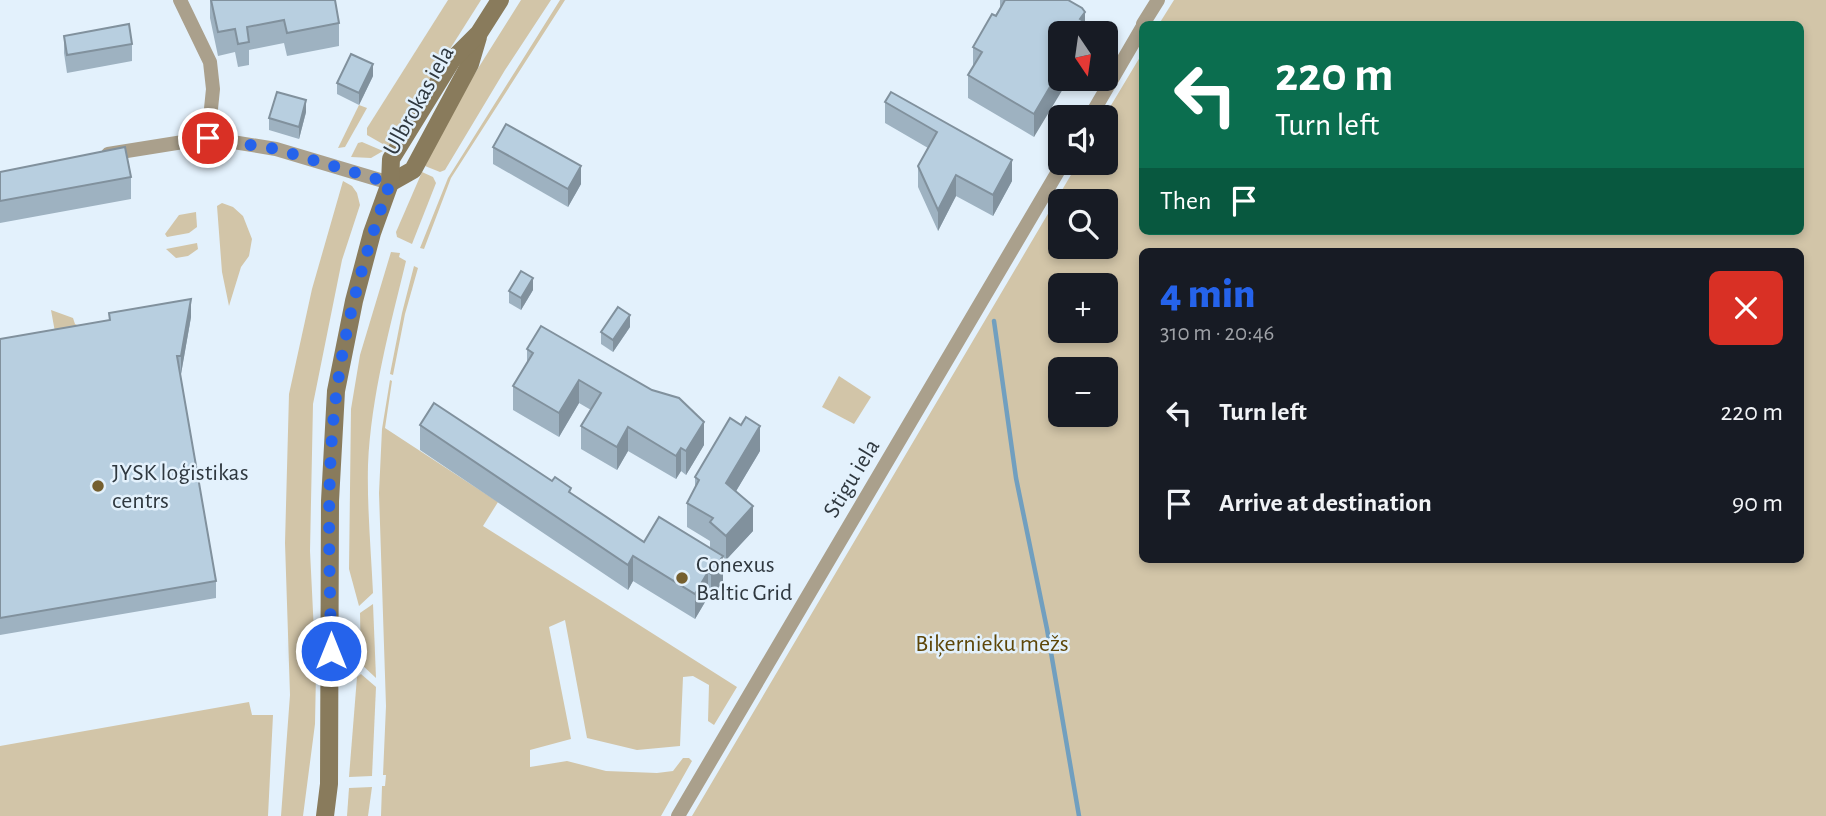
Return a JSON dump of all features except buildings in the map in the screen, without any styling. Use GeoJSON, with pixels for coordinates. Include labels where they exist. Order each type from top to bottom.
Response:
{"type":"FeatureCollection","features":[{"type":"Feature","properties":{"kind":"main road","name":"Ulbrokas iela"},"geometry":{"type":"LineString","coordinates":[[325,816],[329,784],[330,501],[336,391],[354,301],[372,233],[390,183],[391,159],[452,60],[479,33],[500,0]]}},
{"type":"Feature","properties":{"kind":"street"},"geometry":{"type":"LineString","coordinates":[[180,0],[211,62],[213,89],[208,138]]}},
{"type":"Feature","properties":{"kind":"street"},"geometry":{"type":"LineString","coordinates":[[1145,21],[1158,0]]}},
{"type":"Feature","properties":{"kind":"street"},"geometry":{"type":"LineString","coordinates":[[1097,105],[1139,32]]}},
{"type":"Feature","properties":{"kind":"street"},"geometry":{"type":"LineString","coordinates":[[93,157],[208,138],[276,149],[390,183]]}},
{"type":"Feature","properties":{"kind":"street","name":"Stigu iela"},"geometry":{"type":"LineString","coordinates":[[678,816],[1056,175]]}},
{"type":"Feature","properties":{"kind":"green space"},"geometry":{"type":"Polygon","coordinates":[[[448,0],[481,0],[388,147],[367,135],[367,128],[448,0]]]}},
{"type":"Feature","properties":{"kind":"green space"},"geometry":{"type":"Polygon","coordinates":[[[521,0],[551,0],[445,170],[440,172],[425,166],[460,97],[521,0]]]}},
{"type":"Feature","properties":{"kind":"green space"},"geometry":{"type":"Polygon","coordinates":[[[560,0],[565,0],[451,178],[424,249],[420,248],[448,178],[560,0]]]}},
{"type":"Feature","properties":{"kind":"green space","name":"Biķernieku mežs"},"geometry":{"type":"Polygon","coordinates":[[[1174,0],[1826,0],[1826,816],[692,816],[1048,214],[1048,259],[1118,259],[1118,189],[1063,189],[1071,175],[1118,175],[1118,105],[1111,105],[1139,59],[1139,235],[1804,235],[1804,21],[1161,21],[1174,0]]]}},
{"type":"Feature","properties":{"kind":"green space"},"geometry":{"type":"Polygon","coordinates":[[[359,105],[367,108],[345,147],[338,148],[359,105]]]}},
{"type":"Feature","properties":{"kind":"green space"},"geometry":{"type":"Polygon","coordinates":[[[362,142],[383,151],[371,158],[351,157],[358,143],[362,142]]]}},
{"type":"Feature","properties":{"kind":"green space"},"geometry":{"type":"Polygon","coordinates":[[[422,172],[433,177],[436,183],[412,244],[397,237],[396,232],[422,172]]]}},
{"type":"Feature","properties":{"kind":"green space"},"geometry":{"type":"Polygon","coordinates":[[[343,181],[357,193],[360,205],[342,260],[313,404],[310,551],[316,673],[315,724],[303,816],[281,816],[290,695],[285,543],[289,394],[312,289],[343,181]]]}},
{"type":"Feature","properties":{"kind":"green space"},"geometry":{"type":"Polygon","coordinates":[[[222,203],[233,207],[243,216],[252,239],[249,256],[241,267],[229,306],[222,272],[217,206],[222,203]]]}},
{"type":"Feature","properties":{"kind":"green space"},"geometry":{"type":"Polygon","coordinates":[[[196,212],[197,227],[189,233],[167,237],[165,234],[179,215],[196,212]]]}},
{"type":"Feature","properties":{"kind":"green space"},"geometry":{"type":"Polygon","coordinates":[[[197,243],[198,249],[188,256],[176,258],[166,249],[197,243]]]}},
{"type":"Feature","properties":{"kind":"green space"},"geometry":{"type":"Polygon","coordinates":[[[391,252],[400,253],[399,257],[406,261],[373,413],[368,481],[373,593],[359,606],[349,569],[351,409],[360,355],[391,252]]]}},
{"type":"Feature","properties":{"kind":"green space"},"geometry":{"type":"Polygon","coordinates":[[[414,266],[418,268],[405,314],[393,375],[390,374],[414,266]]]}},
{"type":"Feature","properties":{"kind":"green space"},"geometry":{"type":"Polygon","coordinates":[[[51,310],[73,318],[79,326],[57,343],[51,310]]]}},
{"type":"Feature","properties":{"kind":"green space"},"geometry":{"type":"Polygon","coordinates":[[[839,376],[871,397],[854,424],[822,407],[839,376]]]}},
{"type":"Feature","properties":{"kind":"green space"},"geometry":{"type":"Polygon","coordinates":[[[390,380],[385,428],[498,502],[483,526],[737,687],[714,725],[708,721],[709,685],[693,676],[683,677],[680,746],[637,750],[587,738],[565,620],[549,627],[571,739],[530,750],[530,767],[567,761],[606,771],[657,773],[673,771],[683,758],[689,758],[692,761],[661,816],[381,816],[382,786],[385,786],[386,775],[383,775],[386,706],[379,493],[382,429],[390,380]]]}},
{"type":"Feature","properties":{"kind":"green space"},"geometry":{"type":"Polygon","coordinates":[[[373,604],[376,678],[361,664],[360,613],[373,604]]]}},
{"type":"Feature","properties":{"kind":"green space"},"geometry":{"type":"Polygon","coordinates":[[[361,674],[376,687],[372,776],[349,777],[357,677],[361,674]]]}},
{"type":"Feature","properties":{"kind":"green space"},"geometry":{"type":"Polygon","coordinates":[[[249,702],[252,715],[273,715],[268,816],[0,816],[0,746],[249,702]]]}},
{"type":"Feature","properties":{"kind":"green space"},"geometry":{"type":"Polygon","coordinates":[[[372,787],[368,816],[347,816],[349,788],[372,787]]]}},
{"type":"Feature","properties":{"kind":"waterway"},"geometry":{"type":"LineString","coordinates":[[994,321],[1016,478],[1047,629],[1079,816]]}},
{"type":"Feature","properties":{"kind":"place","name":"JYSK loģistikas centrs"},"geometry":{"type":"Point","coordinates":[98,486]}},
{"type":"Feature","properties":{"kind":"place","name":"Conexus Baltic Grid"},"geometry":{"type":"Point","coordinates":[682,578]}},
{"type":"Feature","properties":{"kind":"route"},"geometry":{"type":"LineString","coordinates":[[208,138],[276,149],[390,183],[372,233],[354,301],[336,391],[330,501],[331,651]]}}]}
